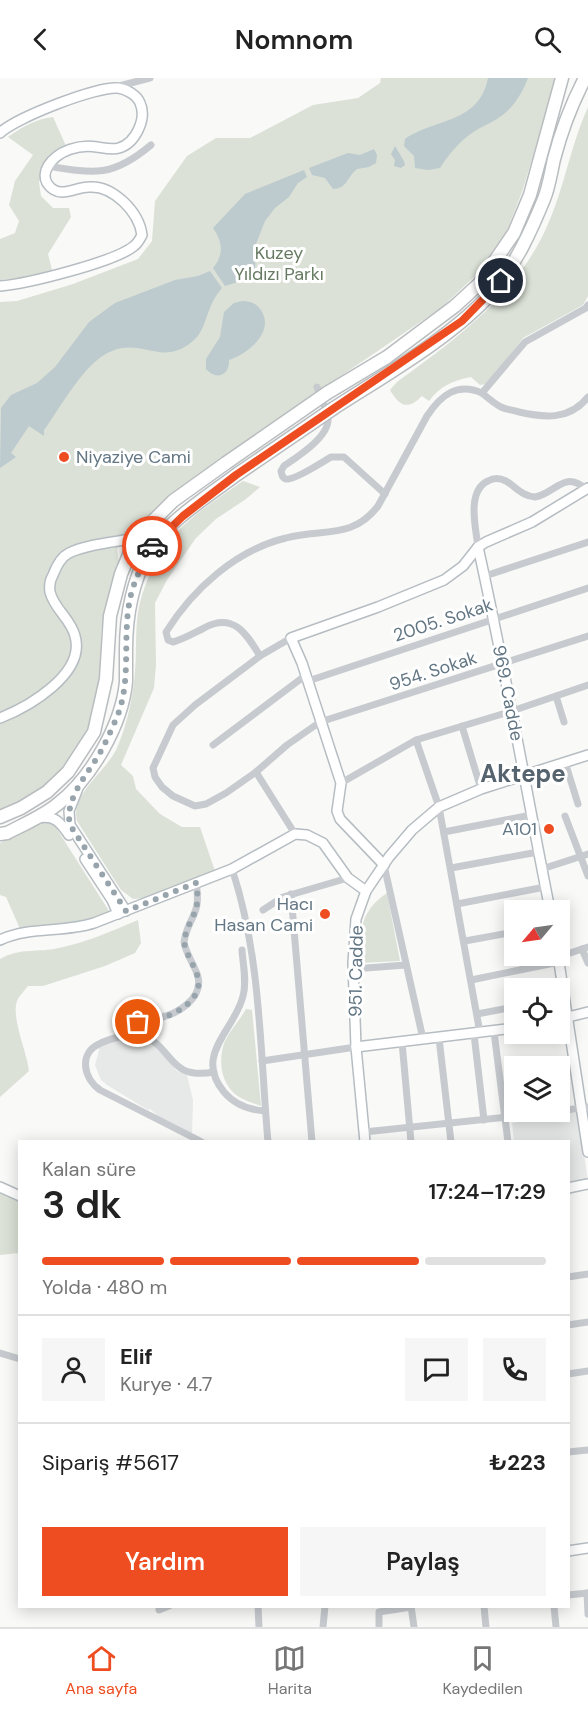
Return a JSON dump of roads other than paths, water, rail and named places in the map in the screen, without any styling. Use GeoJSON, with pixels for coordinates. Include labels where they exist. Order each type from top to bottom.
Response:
{"type":"FeatureCollection","features":[{"type":"Feature","properties":{"kind":"highway"},"geometry":{"type":"LineString","coordinates":[[2,817],[47,792],[68,772],[94,732],[106,679],[110,616],[121,574],[136,538],[174,501],[322,390],[387,357],[455,306],[479,284],[514,233],[530,195],[562,78]]}},
{"type":"Feature","properties":{"kind":"highway"},"geometry":{"type":"LineString","coordinates":[[4,833],[58,804],[81,782],[102,750],[118,715],[126,683],[130,598],[148,551],[183,516],[236,475],[395,369],[462,321],[492,292],[509,270],[546,196],[554,156],[577,93],[585,78]]}},
{"type":"Feature","properties":{"kind":"street"},"geometry":{"type":"LineString","coordinates":[[0,133],[8,125],[22,118],[86,94],[150,78]]}},
{"type":"Feature","properties":{"kind":"street"},"geometry":{"type":"LineString","coordinates":[[0,286],[30,282],[99,261],[134,246],[142,235],[141,227],[130,208],[118,197],[104,189],[90,186],[63,192],[55,191],[47,184],[45,177],[48,166],[71,148],[85,146],[118,148],[134,136],[142,114],[138,99],[121,88],[111,88]]}},
{"type":"Feature","properties":{"kind":"street"},"geometry":{"type":"LineString","coordinates":[[48,166],[74,171],[108,171],[134,159],[151,145]]}},
{"type":"Feature","properties":{"kind":"street"},"geometry":{"type":"LineString","coordinates":[[482,393],[525,342],[588,305]]}},
{"type":"Feature","properties":{"kind":"street"},"geometry":{"type":"LineString","coordinates":[[478,547],[474,500],[478,489],[484,483],[492,479],[501,479],[523,494],[535,497],[570,480],[587,488],[537,519],[478,547],[463,566],[444,580],[378,607],[291,638],[260,656],[243,631],[228,623],[209,625],[174,642],[168,640],[166,632],[209,580],[226,566],[256,548],[300,534],[338,532],[353,527],[373,513],[427,416],[437,404],[456,390],[463,388],[482,393],[502,407],[541,417],[558,416],[572,411],[588,397]]}},
{"type":"Feature","properties":{"kind":"street"},"geometry":{"type":"LineString","coordinates":[[322,390],[328,420],[325,429],[315,442],[284,466],[281,471],[283,476],[286,479],[293,479],[331,458],[344,457],[385,494]]}},
{"type":"Feature","properties":{"kind":"street"},"geometry":{"type":"LineString","coordinates":[[0,718],[36,701],[57,682],[70,666],[75,654],[76,637],[50,592],[50,581],[61,559],[68,553],[78,550],[136,538]]}},
{"type":"Feature","properties":{"kind":"street"},"geometry":{"type":"LineString","coordinates":[[485,576],[588,542]]}},
{"type":"Feature","properties":{"kind":"street","name":"969. Cadde"},"geometry":{"type":"LineString","coordinates":[[478,547],[513,711],[548,900]]}},
{"type":"Feature","properties":{"kind":"street","name":"2005. Sokak"},"geometry":{"type":"LineString","coordinates":[[213,745],[307,678],[494,620],[588,588]]}},
{"type":"Feature","properties":{"kind":"street","name":"954. Sokak"},"geometry":{"type":"LineString","coordinates":[[260,656],[195,705],[173,725],[153,768],[155,777],[162,787],[173,796],[195,806],[206,804],[256,772],[287,745],[320,722],[588,636]]}},
{"type":"Feature","properties":{"kind":"street"},"geometry":{"type":"LineString","coordinates":[[291,638],[307,678],[341,783],[338,811],[340,819],[384,865],[423,1039]]}},
{"type":"Feature","properties":{"kind":"street"},"geometry":{"type":"LineString","coordinates":[[341,783],[416,740],[513,711],[588,685]]}},
{"type":"Feature","properties":{"kind":"street"},"geometry":{"type":"LineString","coordinates":[[556,696],[564,722]]}},
{"type":"Feature","properties":{"kind":"street"},"geometry":{"type":"LineString","coordinates":[[462,726],[481,789]]}},
{"type":"Feature","properties":{"kind":"street"},"geometry":{"type":"LineString","coordinates":[[416,740],[439,807],[465,941],[477,1014],[484,1120]]}},
{"type":"Feature","properties":{"kind":"street","name":"951. Cadde"},"geometry":{"type":"LineString","coordinates":[[365,1137],[356,1047],[353,969],[356,919],[366,891],[412,830],[439,807],[523,774],[588,754]]}},
{"type":"Feature","properties":{"kind":"street"},"geometry":{"type":"LineString","coordinates":[[565,762],[578,804]]}},
{"type":"Feature","properties":{"kind":"street"},"geometry":{"type":"LineString","coordinates":[[256,772],[295,834]]}},
{"type":"Feature","properties":{"kind":"street"},"geometry":{"type":"LineString","coordinates":[[81,782],[69,811],[70,825],[122,913]]}},
{"type":"Feature","properties":{"kind":"street"},"geometry":{"type":"LineString","coordinates":[[444,832],[531,815]]}},
{"type":"Feature","properties":{"kind":"street"},"geometry":{"type":"LineString","coordinates":[[565,816],[584,855],[588,876]]}},
{"type":"Feature","properties":{"kind":"street"},"geometry":{"type":"LineString","coordinates":[[33,819],[54,817],[59,820],[122,913]]}},
{"type":"Feature","properties":{"kind":"street"},"geometry":{"type":"LineString","coordinates":[[0,940],[25,932],[60,931],[80,927],[122,913],[232,869],[295,834],[307,835],[323,843],[348,878],[366,891]]}},
{"type":"Feature","properties":{"kind":"street"},"geometry":{"type":"LineString","coordinates":[[451,868],[538,852]]}},
{"type":"Feature","properties":{"kind":"street"},"geometry":{"type":"LineString","coordinates":[[542,869],[584,855]]}},
{"type":"Feature","properties":{"kind":"street"},"geometry":{"type":"LineString","coordinates":[[232,869],[242,900],[249,934],[268,1140]]}},
{"type":"Feature","properties":{"kind":"street"},"geometry":{"type":"LineString","coordinates":[[263,910],[291,894],[348,878]]}},
{"type":"Feature","properties":{"kind":"street"},"geometry":{"type":"LineString","coordinates":[[135,1032],[138,1022],[159,1018],[177,1010],[189,1003],[197,990],[198,978],[184,942],[197,910],[196,883]]}},
{"type":"Feature","properties":{"kind":"street"},"geometry":{"type":"LineString","coordinates":[[458,904],[545,887]]}},
{"type":"Feature","properties":{"kind":"street"},"geometry":{"type":"LineString","coordinates":[[291,894],[312,1140]]}},
{"type":"Feature","properties":{"kind":"street"},"geometry":{"type":"LineString","coordinates":[[465,941],[504,934]]}},
{"type":"Feature","properties":{"kind":"street"},"geometry":{"type":"LineString","coordinates":[[570,954],[585,948],[588,963]]}},
{"type":"Feature","properties":{"kind":"street"},"geometry":{"type":"LineString","coordinates":[[242,950],[244,994],[216,1048],[213,1057],[214,1072],[220,1086],[233,1100],[248,1109],[265,1111]]}},
{"type":"Feature","properties":{"kind":"street"},"geometry":{"type":"LineString","coordinates":[[353,969],[406,964]]}},
{"type":"Feature","properties":{"kind":"street"},"geometry":{"type":"LineString","coordinates":[[471,980],[526,966]]}},
{"type":"Feature","properties":{"kind":"street"},"geometry":{"type":"LineString","coordinates":[[477,1014],[504,1009]]}},
{"type":"Feature","properties":{"kind":"street"},"geometry":{"type":"LineString","coordinates":[[570,1016],[588,1012]]}},
{"type":"Feature","properties":{"kind":"street"},"geometry":{"type":"LineString","coordinates":[[262,1060],[504,1030]]}},
{"type":"Feature","properties":{"kind":"street"},"geometry":{"type":"LineString","coordinates":[[198,1140],[100,1090],[88,1078],[85,1065],[88,1055],[98,1044],[135,1032],[153,1040],[182,1070],[200,1075],[214,1072]]}},
{"type":"Feature","properties":{"kind":"street"},"geometry":{"type":"LineString","coordinates":[[494,1032],[504,1109]]}},
{"type":"Feature","properties":{"kind":"street"},"geometry":{"type":"LineString","coordinates":[[439,1038],[451,1140]]}},
{"type":"Feature","properties":{"kind":"street"},"geometry":{"type":"LineString","coordinates":[[402,1042],[411,1140]]}},
{"type":"Feature","properties":{"kind":"street"},"geometry":{"type":"LineString","coordinates":[[570,1044],[585,1108],[588,1152]]}},
{"type":"Feature","properties":{"kind":"street"},"geometry":{"type":"LineString","coordinates":[[570,1110],[585,1108]]}},
{"type":"Feature","properties":{"kind":"street"},"geometry":{"type":"LineString","coordinates":[[365,1137],[410,1128],[504,1117]]}},
{"type":"Feature","properties":{"kind":"street"},"geometry":{"type":"LineString","coordinates":[[506,1122],[508,1140]]}},
{"type":"Feature","properties":{"kind":"street"},"geometry":{"type":"LineString","coordinates":[[570,1188],[588,1184]]}},
{"type":"Feature","properties":{"kind":"street"},"geometry":{"type":"LineString","coordinates":[[0,1187],[18,1195]]}},
{"type":"Feature","properties":{"kind":"street"},"geometry":{"type":"LineString","coordinates":[[570,1276],[588,1274]]}},
{"type":"Feature","properties":{"kind":"street"},"geometry":{"type":"LineString","coordinates":[[570,1325],[588,1322]]}},
{"type":"Feature","properties":{"kind":"street"},"geometry":{"type":"LineString","coordinates":[[0,1353],[18,1358]]}},
{"type":"Feature","properties":{"kind":"street"},"geometry":{"type":"LineString","coordinates":[[570,1374],[588,1371]]}},
{"type":"Feature","properties":{"kind":"street"},"geometry":{"type":"LineString","coordinates":[[570,1452],[588,1450]]}},
{"type":"Feature","properties":{"kind":"street"},"geometry":{"type":"LineString","coordinates":[[570,1551],[588,1548]]}},
{"type":"Feature","properties":{"kind":"street"},"geometry":{"type":"LineString","coordinates":[[570,1595],[587,1593],[588,1614]]}},
{"type":"Feature","properties":{"kind":"street"},"geometry":{"type":"LineString","coordinates":[[159,1610],[164,1608]]}},
{"type":"Feature","properties":{"kind":"street"},"geometry":{"type":"LineString","coordinates":[[258,1608],[259,1627]]}},
{"type":"Feature","properties":{"kind":"street"},"geometry":{"type":"LineString","coordinates":[[323,1627],[325,1608]]}},
{"type":"Feature","properties":{"kind":"street"},"geometry":{"type":"LineString","coordinates":[[378,1627],[379,1612],[405,1608]]}},
{"type":"Feature","properties":{"kind":"street"},"geometry":{"type":"LineString","coordinates":[[411,1608],[414,1627]]}},
{"type":"Feature","properties":{"kind":"street"},"geometry":{"type":"LineString","coordinates":[[484,1608],[486,1627]]}},
{"type":"Feature","properties":{"kind":"street"},"geometry":{"type":"LineString","coordinates":[[554,1608],[556,1627]]}},
{"type":"Feature","properties":{"kind":"place","name":"Niyaziye Cami"},"geometry":{"type":"Point","coordinates":[64,457]}},
{"type":"Feature","properties":{"kind":"place","name":"A101"},"geometry":{"type":"Point","coordinates":[549,829]}},
{"type":"Feature","properties":{"kind":"place","name":"Hacı Hasan Cami"},"geometry":{"type":"Point","coordinates":[325,914]}},
{"type":"Feature","properties":{"kind":"district","name":"Aktepe"},"geometry":{"type":"Point","coordinates":[523,774]}},
{"type":"Feature","properties":{"kind":"park label","name":"Kuzey Yıldızı Parkı"},"geometry":{"type":"Point","coordinates":[279,264]}}]}
